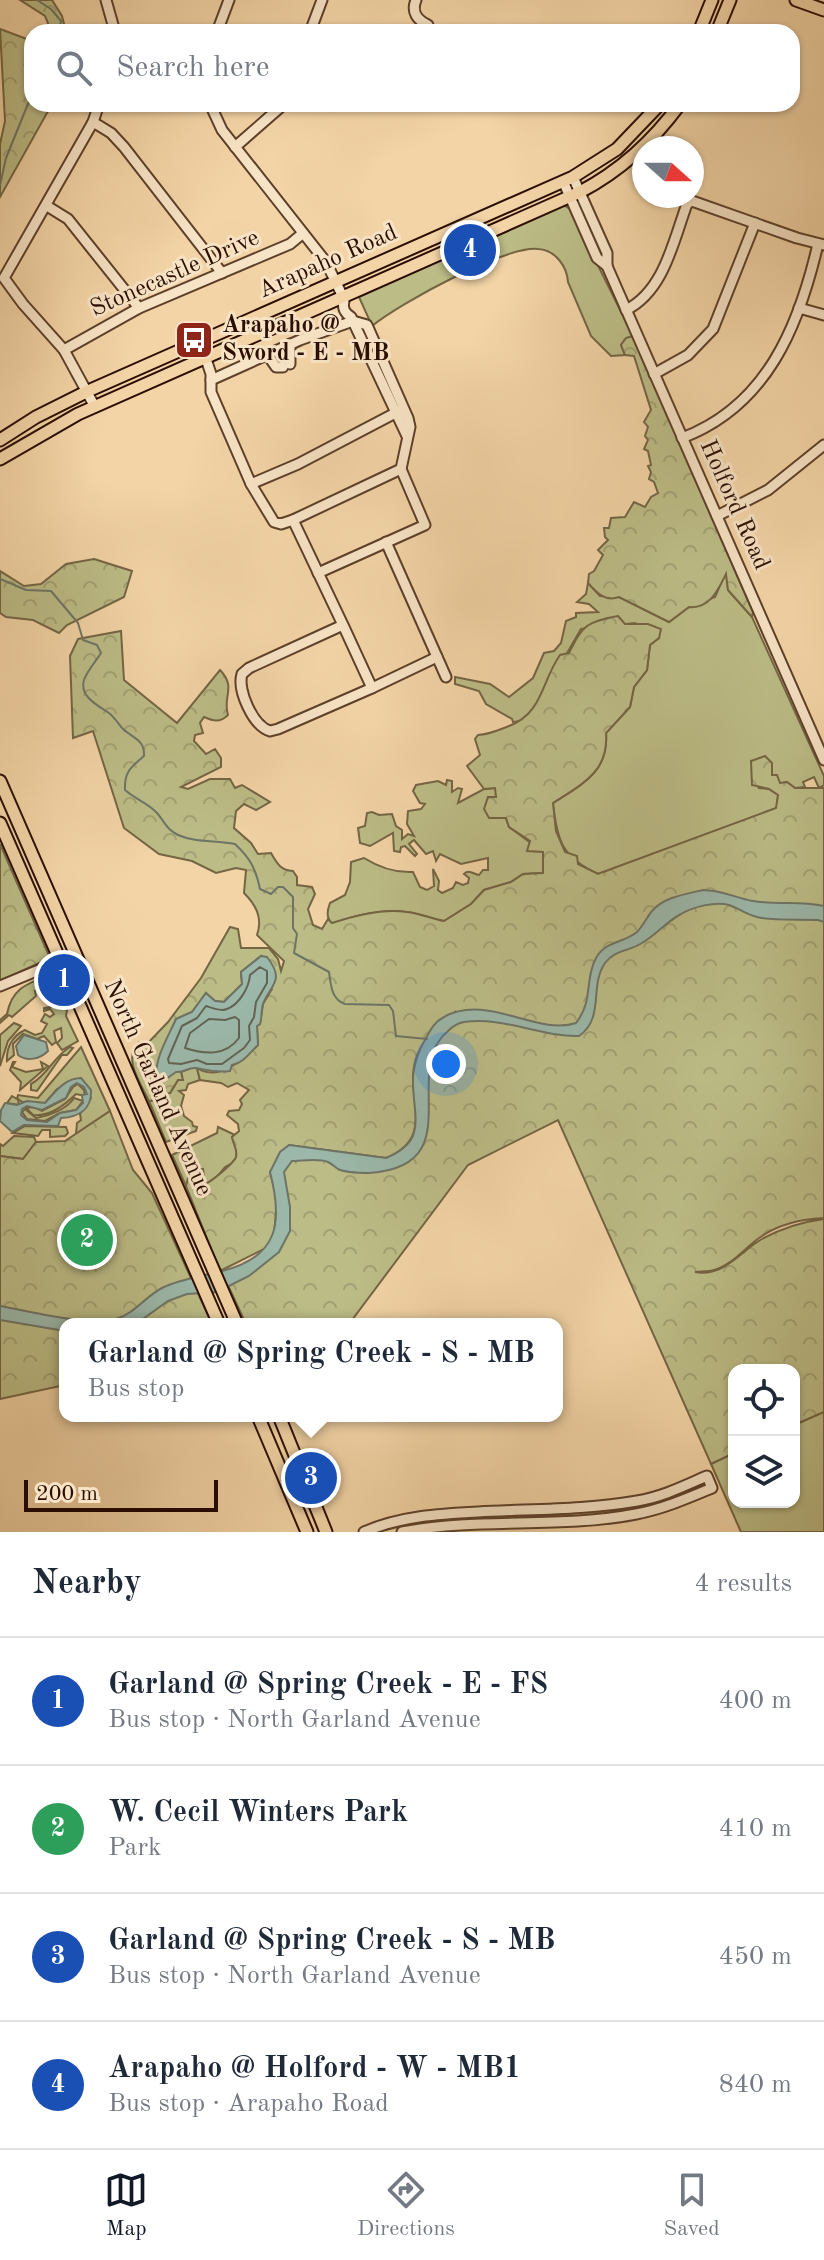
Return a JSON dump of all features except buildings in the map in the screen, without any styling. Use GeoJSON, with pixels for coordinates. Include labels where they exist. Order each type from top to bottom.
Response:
{"type":"FeatureCollection","features":[{"type":"Feature","properties":{"kind":"main road"},"geometry":{"type":"LineString","coordinates":[[702,24],[712,0]]}},
{"type":"Feature","properties":{"kind":"main road"},"geometry":{"type":"LineString","coordinates":[[720,24],[730,0]]}},
{"type":"Feature","properties":{"kind":"main road"},"geometry":{"type":"LineString","coordinates":[[796,0],[824,10]]}},
{"type":"Feature","properties":{"kind":"main road","name":"Arapaho Road"},"geometry":{"type":"LineString","coordinates":[[0,440],[38,416],[88,391],[568,179],[617,149],[653,112]]}},
{"type":"Feature","properties":{"kind":"main road"},"geometry":{"type":"LineString","coordinates":[[658,112],[664,125]]}},
{"type":"Feature","properties":{"kind":"main road","name":"Arapaho Road"},"geometry":{"type":"LineString","coordinates":[[0,459],[95,407],[575,194],[608,176],[634,156],[674,112]]}},
{"type":"Feature","properties":{"kind":"main road","name":"North Garland Avenue"},"geometry":{"type":"LineString","coordinates":[[0,781],[234,1318]]}},
{"type":"Feature","properties":{"kind":"main road","name":"North Garland Avenue"},"geometry":{"type":"LineString","coordinates":[[0,823],[216,1318]]}},
{"type":"Feature","properties":{"kind":"main road"},"geometry":{"type":"LineString","coordinates":[[261,1422],[307,1532]]}},
{"type":"Feature","properties":{"kind":"main road"},"geometry":{"type":"LineString","coordinates":[[281,1422],[326,1532]]}},
{"type":"Feature","properties":{"kind":"street"},"geometry":{"type":"LineString","coordinates":[[106,0],[113,24]]}},
{"type":"Feature","properties":{"kind":"street"},"geometry":{"type":"LineString","coordinates":[[220,24],[229,0]]}},
{"type":"Feature","properties":{"kind":"street"},"geometry":{"type":"LineString","coordinates":[[313,24],[322,0]]}},
{"type":"Feature","properties":{"kind":"street"},"geometry":{"type":"LineString","coordinates":[[416,0],[415,14],[419,21],[426,24]]}},
{"type":"Feature","properties":{"kind":"street"},"geometry":{"type":"LineString","coordinates":[[95,407],[64,350],[4,278],[47,206],[96,112]]}},
{"type":"Feature","properties":{"kind":"street"},"geometry":{"type":"LineString","coordinates":[[214,112],[222,130],[326,262],[343,297]]}},
{"type":"Feature","properties":{"kind":"street"},"geometry":{"type":"LineString","coordinates":[[235,147],[275,112]]}},
{"type":"Feature","properties":{"kind":"street"},"geometry":{"type":"LineString","coordinates":[[93,122],[111,133],[124,147],[222,273]]}},
{"type":"Feature","properties":{"kind":"street","name":"Holford Road"},"geometry":{"type":"LineString","coordinates":[[568,179],[607,253],[607,266],[824,760]]}},
{"type":"Feature","properties":{"kind":"street"},"geometry":{"type":"LineString","coordinates":[[626,310],[644,299],[657,283],[687,204],[692,201],[821,244],[781,352],[755,390],[726,415],[682,438]]}},
{"type":"Feature","properties":{"kind":"street"},"geometry":{"type":"LineString","coordinates":[[47,206],[68,219],[139,308]]}},
{"type":"Feature","properties":{"kind":"street"},"geometry":{"type":"LineString","coordinates":[[654,374],[688,355],[713,329],[755,223]]}},
{"type":"Feature","properties":{"kind":"street","name":"Stonecastle Drive"},"geometry":{"type":"LineString","coordinates":[[64,350],[139,308],[290,244],[302,234]]}},
{"type":"Feature","properties":{"kind":"street"},"geometry":{"type":"LineString","coordinates":[[799,308],[824,315]]}},
{"type":"Feature","properties":{"kind":"street"},"geometry":{"type":"LineString","coordinates":[[211,380],[352,319],[399,410],[407,436],[401,469],[425,525],[318,573]]}},
{"type":"Feature","properties":{"kind":"street"},"geometry":{"type":"LineString","coordinates":[[267,354],[276,367],[286,366],[290,344]]}},
{"type":"Feature","properties":{"kind":"street"},"geometry":{"type":"LineString","coordinates":[[206,359],[211,374],[211,392],[251,484],[274,522],[281,524],[293,520],[401,469]]}},
{"type":"Feature","properties":{"kind":"street"},"geometry":{"type":"LineString","coordinates":[[251,484],[298,464],[399,410]]}},
{"type":"Feature","properties":{"kind":"street"},"geometry":{"type":"LineString","coordinates":[[717,516],[768,490],[824,445]]}},
{"type":"Feature","properties":{"kind":"street"},"geometry":{"type":"LineString","coordinates":[[293,520],[372,688]]}},
{"type":"Feature","properties":{"kind":"street"},"geometry":{"type":"LineString","coordinates":[[386,542],[446,677]]}},
{"type":"Feature","properties":{"kind":"street"},"geometry":{"type":"LineString","coordinates":[[343,625],[242,674],[241,689],[260,726],[270,731],[437,657]]}},
{"type":"Feature","properties":{"kind":"street"},"geometry":{"type":"LineString","coordinates":[[0,986],[75,955]]}},
{"type":"Feature","properties":{"kind":"street"},"geometry":{"type":"LineString","coordinates":[[364,1532],[417,1517],[593,1507],[638,1501],[665,1494],[707,1476],[712,1488],[656,1510],[637,1514],[402,1532]]}},
{"type":"Feature","properties":{"kind":"street"},"geometry":{"type":"LineString","coordinates":[[473,1512],[473,1526]]}},
{"type":"Feature","properties":{"kind":"green space"},"geometry":{"type":"Polygon","coordinates":[[[20,0],[52,0],[64,24],[48,24],[45,16],[20,0]]]}},
{"type":"Feature","properties":{"kind":"green space"},"geometry":{"type":"Polygon","coordinates":[[[0,29],[24,38],[24,112],[48,112],[0,197],[0,144],[5,121],[0,29]]]}},
{"type":"Feature","properties":{"kind":"green space"},"geometry":{"type":"Polygon","coordinates":[[[563,205],[570,209],[633,336],[626,338],[621,345],[625,355],[611,356],[591,336],[563,265],[550,252],[538,249],[478,266],[405,304],[372,326],[359,297],[563,205]]]}},
{"type":"Feature","properties":{"kind":"green space"},"geometry":{"type":"Polygon","coordinates":[[[633,336],[753,612],[752,617],[728,590],[726,574],[708,602],[689,607],[669,622],[619,597],[602,596],[588,583],[589,574],[603,555],[598,550],[608,540],[604,528],[609,528],[611,518],[625,517],[634,502],[645,507],[651,497],[658,493],[654,482],[649,479],[651,472],[648,466],[651,465],[648,451],[644,449],[648,427],[644,422],[651,410],[634,356],[625,355],[621,345],[626,338],[633,336]]]}},
{"type":"Feature","properties":{"kind":"green space"},"geometry":{"type":"Polygon","coordinates":[[[94,559],[132,571],[124,597],[67,625],[59,633],[33,620],[6,617],[0,613],[0,571],[24,586],[41,584],[66,564],[94,559]]]}},
{"type":"Feature","properties":{"kind":"green space"},"geometry":{"type":"Polygon","coordinates":[[[726,572],[728,590],[752,617],[824,776],[824,785],[819,788],[814,777],[803,782],[805,787],[795,788],[787,782],[758,788],[769,789],[778,795],[777,808],[598,874],[569,854],[560,838],[553,803],[592,776],[598,767],[606,746],[606,733],[630,707],[634,687],[647,670],[650,645],[659,638],[635,623],[581,629],[533,712],[521,721],[513,722],[486,704],[479,691],[455,684],[455,677],[490,684],[509,697],[533,678],[544,653],[554,651],[561,643],[566,621],[576,617],[576,613],[598,612],[589,604],[577,602],[586,594],[588,583],[600,596],[619,597],[669,622],[689,607],[715,597],[726,572]]]}},
{"type":"Feature","properties":{"kind":"green space"},"geometry":{"type":"Polygon","coordinates":[[[618,616],[625,624],[648,624],[661,629],[659,638],[650,645],[647,670],[634,687],[630,707],[606,733],[606,746],[598,767],[592,776],[553,803],[556,831],[565,852],[577,856],[578,864],[598,874],[776,808],[778,795],[752,785],[751,761],[765,756],[772,763],[772,775],[777,775],[780,783],[787,782],[795,788],[824,788],[824,1218],[776,1228],[756,1240],[721,1268],[731,1262],[754,1244],[769,1235],[824,1219],[824,1412],[800,1422],[800,1364],[728,1364],[728,1456],[711,1464],[558,1120],[468,1165],[353,1318],[243,1318],[225,1279],[273,1251],[283,1157],[397,1160],[421,1142],[422,1061],[456,1011],[428,1038],[415,1063],[416,1123],[412,1137],[403,1148],[386,1158],[289,1145],[270,1172],[277,1199],[274,1235],[268,1247],[220,1271],[186,1186],[190,1171],[203,1169],[205,1184],[235,1160],[232,1137],[239,1131],[238,1124],[227,1115],[229,1111],[239,1110],[240,1100],[249,1090],[237,1083],[228,1087],[200,1080],[197,1068],[205,1072],[222,1071],[238,1063],[258,1045],[257,1026],[263,1004],[272,989],[261,956],[241,972],[242,984],[224,1002],[215,1001],[206,993],[192,1012],[176,1019],[158,1062],[181,1072],[183,1080],[178,1080],[170,1093],[158,1094],[156,1100],[149,1101],[135,1071],[132,1056],[139,1042],[147,1044],[168,1022],[201,978],[230,927],[238,929],[241,948],[269,948],[278,959],[281,971],[284,961],[257,935],[257,912],[244,893],[246,870],[236,868],[216,873],[192,861],[159,854],[124,828],[93,731],[73,738],[70,656],[78,639],[121,631],[124,680],[177,723],[220,670],[228,682],[228,715],[216,720],[204,717],[200,723],[203,733],[195,735],[194,741],[206,754],[215,749],[221,758],[221,767],[181,787],[188,789],[210,779],[230,779],[235,788],[242,785],[270,802],[256,810],[244,804],[236,811],[234,828],[258,854],[271,853],[282,868],[293,871],[297,885],[312,887],[315,894],[308,909],[313,925],[322,929],[328,919],[332,923],[389,911],[444,921],[471,904],[484,890],[511,882],[523,874],[543,873],[543,852],[527,851],[530,841],[509,827],[506,818],[489,818],[484,809],[488,797],[496,797],[495,788],[484,789],[467,766],[480,755],[475,739],[478,735],[509,726],[529,713],[560,655],[569,653],[587,626],[618,616]]]}},
{"type":"Feature","properties":{"kind":"green space"},"geometry":{"type":"Polygon","coordinates":[[[447,780],[452,781],[452,792],[462,789],[458,803],[484,789],[495,788],[509,827],[543,852],[544,873],[523,874],[511,882],[484,890],[471,904],[444,921],[388,911],[332,924],[328,916],[329,906],[345,895],[350,882],[351,862],[364,858],[388,869],[413,872],[420,887],[427,890],[434,886],[433,869],[439,881],[438,890],[442,893],[453,888],[456,882],[463,885],[468,883],[466,873],[479,875],[483,870],[488,870],[488,858],[461,864],[440,854],[436,861],[433,851],[426,854],[414,840],[409,844],[417,854],[415,856],[405,846],[401,847],[400,852],[394,851],[393,833],[370,846],[360,843],[358,828],[365,826],[367,813],[372,812],[392,814],[396,826],[402,830],[402,839],[408,834],[414,836],[407,824],[408,811],[421,809],[425,804],[420,803],[413,791],[416,785],[438,781],[446,785],[447,780]]]}},
{"type":"Feature","properties":{"kind":"green space"},"geometry":{"type":"Polygon","coordinates":[[[0,844],[50,958],[0,981],[0,844]]]}},
{"type":"Feature","properties":{"kind":"green space"},"geometry":{"type":"Polygon","coordinates":[[[52,974],[60,977],[69,998],[66,1016],[78,1041],[62,1050],[57,1043],[62,1038],[61,1028],[54,1031],[56,1042],[52,1045],[44,1036],[37,1039],[23,1034],[13,1044],[14,1055],[7,1061],[13,1039],[25,1030],[35,1035],[42,1033],[47,1024],[41,1021],[45,1014],[50,1017],[54,1014],[50,1009],[44,1011],[44,1008],[55,1006],[51,999],[57,993],[48,982],[41,991],[35,991],[36,996],[12,1017],[9,1015],[0,1023],[0,1020],[7,1014],[17,992],[29,983],[52,974]]]}},
{"type":"Feature","properties":{"kind":"green space"},"geometry":{"type":"Polygon","coordinates":[[[14,1023],[21,1026],[8,1041],[0,1066],[0,1035],[14,1023]]]}},
{"type":"Feature","properties":{"kind":"green space"},"geometry":{"type":"Polygon","coordinates":[[[70,1047],[73,1048],[67,1055],[62,1055],[37,1091],[31,1090],[31,1084],[70,1047]]]}},
{"type":"Feature","properties":{"kind":"green space"},"geometry":{"type":"Polygon","coordinates":[[[81,1047],[110,1111],[76,1134],[80,1114],[91,1098],[81,1078],[57,1089],[45,1103],[18,1099],[19,1105],[7,1103],[12,1096],[17,1099],[18,1095],[38,1098],[81,1047]]]}},
{"type":"Feature","properties":{"kind":"green space"},"geometry":{"type":"Polygon","coordinates":[[[13,1062],[12,1067],[26,1072],[43,1069],[41,1062],[48,1066],[20,1090],[21,1082],[10,1070],[13,1062]]]}},
{"type":"Feature","properties":{"kind":"green space"},"geometry":{"type":"Polygon","coordinates":[[[197,1068],[200,1080],[179,1091],[184,1095],[181,1106],[184,1116],[197,1127],[196,1131],[166,1142],[149,1101],[156,1100],[158,1094],[170,1093],[182,1079],[181,1072],[197,1068]]]}},
{"type":"Feature","properties":{"kind":"green space"},"geometry":{"type":"Polygon","coordinates":[[[78,1084],[85,1096],[76,1094],[51,1112],[33,1115],[26,1108],[34,1107],[42,1111],[65,1099],[78,1084]]]}},
{"type":"Feature","properties":{"kind":"green space"},"geometry":{"type":"Polygon","coordinates":[[[74,1098],[83,1101],[76,1110],[60,1113],[45,1121],[27,1119],[22,1112],[25,1109],[36,1118],[46,1116],[62,1109],[74,1098]]]}},
{"type":"Feature","properties":{"kind":"green space"},"geometry":{"type":"Polygon","coordinates":[[[110,1111],[133,1170],[152,1193],[209,1318],[59,1318],[59,1386],[0,1399],[0,1156],[23,1159],[36,1142],[65,1141],[110,1111]]]}},
{"type":"Feature","properties":{"kind":"green space"},"geometry":{"type":"Polygon","coordinates":[[[25,1126],[66,1127],[68,1133],[50,1137],[50,1130],[42,1130],[38,1136],[13,1133],[25,1126]]]}},
{"type":"Feature","properties":{"kind":"green space"},"geometry":{"type":"Polygon","coordinates":[[[218,1127],[235,1135],[232,1137],[236,1158],[213,1182],[186,1186],[172,1155],[217,1133],[218,1127]]]}},
{"type":"Feature","properties":{"kind":"green space"},"geometry":{"type":"Polygon","coordinates":[[[14,1136],[34,1137],[36,1142],[23,1159],[0,1156],[0,1144],[3,1146],[14,1136]]]}},
{"type":"Feature","properties":{"kind":"green space"},"geometry":{"type":"Polygon","coordinates":[[[824,1412],[824,1532],[741,1532],[730,1508],[800,1508],[800,1422],[824,1412]]]}},
{"type":"Feature","properties":{"kind":"green space"},"geometry":{"type":"Polygon","coordinates":[[[728,1456],[728,1503],[711,1464],[728,1456]]]}},
{"type":"Feature","properties":{"kind":"water"},"geometry":{"type":"Polygon","coordinates":[[[703,890],[753,901],[824,906],[824,922],[763,918],[723,904],[704,905],[686,911],[647,940],[605,963],[600,972],[592,1020],[579,1036],[493,1022],[457,1024],[435,1048],[429,1069],[426,1136],[418,1153],[400,1167],[369,1173],[341,1170],[324,1161],[292,1161],[284,1172],[290,1207],[290,1231],[279,1252],[249,1276],[217,1292],[187,1294],[168,1301],[144,1318],[118,1318],[162,1288],[241,1265],[266,1247],[276,1222],[270,1172],[280,1152],[289,1145],[386,1158],[408,1144],[413,1136],[416,1117],[415,1065],[422,1044],[438,1021],[460,1011],[477,1010],[545,1024],[576,1023],[582,1015],[592,966],[600,952],[637,932],[652,911],[676,897],[703,890]]]}},
{"type":"Feature","properties":{"kind":"water"},"geometry":{"type":"Polygon","coordinates":[[[261,956],[267,957],[273,965],[276,977],[257,1026],[258,1045],[243,1060],[232,1065],[230,1071],[193,1068],[176,1072],[166,1079],[157,1078],[159,1056],[176,1019],[192,1012],[206,993],[215,1001],[224,1002],[242,984],[241,972],[261,956]]]}},
{"type":"Feature","properties":{"kind":"water"},"geometry":{"type":"Polygon","coordinates":[[[24,1035],[46,1042],[48,1051],[33,1059],[18,1055],[16,1046],[24,1035]]]}},
{"type":"Feature","properties":{"kind":"water"},"geometry":{"type":"Polygon","coordinates":[[[81,1078],[91,1090],[87,1107],[79,1114],[61,1118],[58,1126],[24,1125],[12,1132],[0,1121],[5,1103],[45,1103],[61,1086],[81,1078]],[[77,1083],[71,1087],[66,1098],[42,1110],[27,1106],[22,1109],[21,1115],[27,1120],[47,1122],[60,1113],[76,1110],[83,1103],[82,1095],[87,1094],[84,1087],[77,1083]]]}},
{"type":"Feature","properties":{"kind":"water"},"geometry":{"type":"Polygon","coordinates":[[[0,1306],[65,1318],[59,1318],[59,1330],[0,1320],[0,1306]]]}},
{"type":"Feature","properties":{"kind":"waterway"},"geometry":{"type":"LineString","coordinates":[[37,0],[51,9],[60,24]]}},
{"type":"Feature","properties":{"kind":"waterway"},"geometry":{"type":"LineString","coordinates":[[0,185],[6,158],[25,112]]}},
{"type":"Feature","properties":{"kind":"waterway"},"geometry":{"type":"LineString","coordinates":[[0,579],[26,590],[51,591],[78,623],[83,640],[97,645],[101,653],[85,677],[84,691],[140,742],[144,750],[144,756],[127,774],[125,790],[153,810],[178,835],[235,844],[252,864],[260,889],[271,894],[278,887],[283,887],[293,897],[293,928],[297,934],[294,953],[329,972],[332,991],[337,999],[345,1004],[389,1005],[393,1011],[396,1036],[427,1039]]}},
{"type":"Feature","properties":{"kind":"place","name":"Arapaho @ Holford - W - MB1"},"geometry":{"type":"Point","coordinates":[470,250]}},
{"type":"Feature","properties":{"kind":"place","name":"Arapaho @ Sword - E - MB"},"geometry":{"type":"Point","coordinates":[194,340]}},
{"type":"Feature","properties":{"kind":"place","name":"Garland @ Spring Creek - E - FS"},"geometry":{"type":"Point","coordinates":[64,980]}},
{"type":"Feature","properties":{"kind":"place","name":"W. Cecil Winters Park"},"geometry":{"type":"Point","coordinates":[87,1240]}},
{"type":"Feature","properties":{"kind":"place","name":"Garland @ Spring Creek - S - MB"},"geometry":{"type":"Point","coordinates":[311,1478]}}]}
